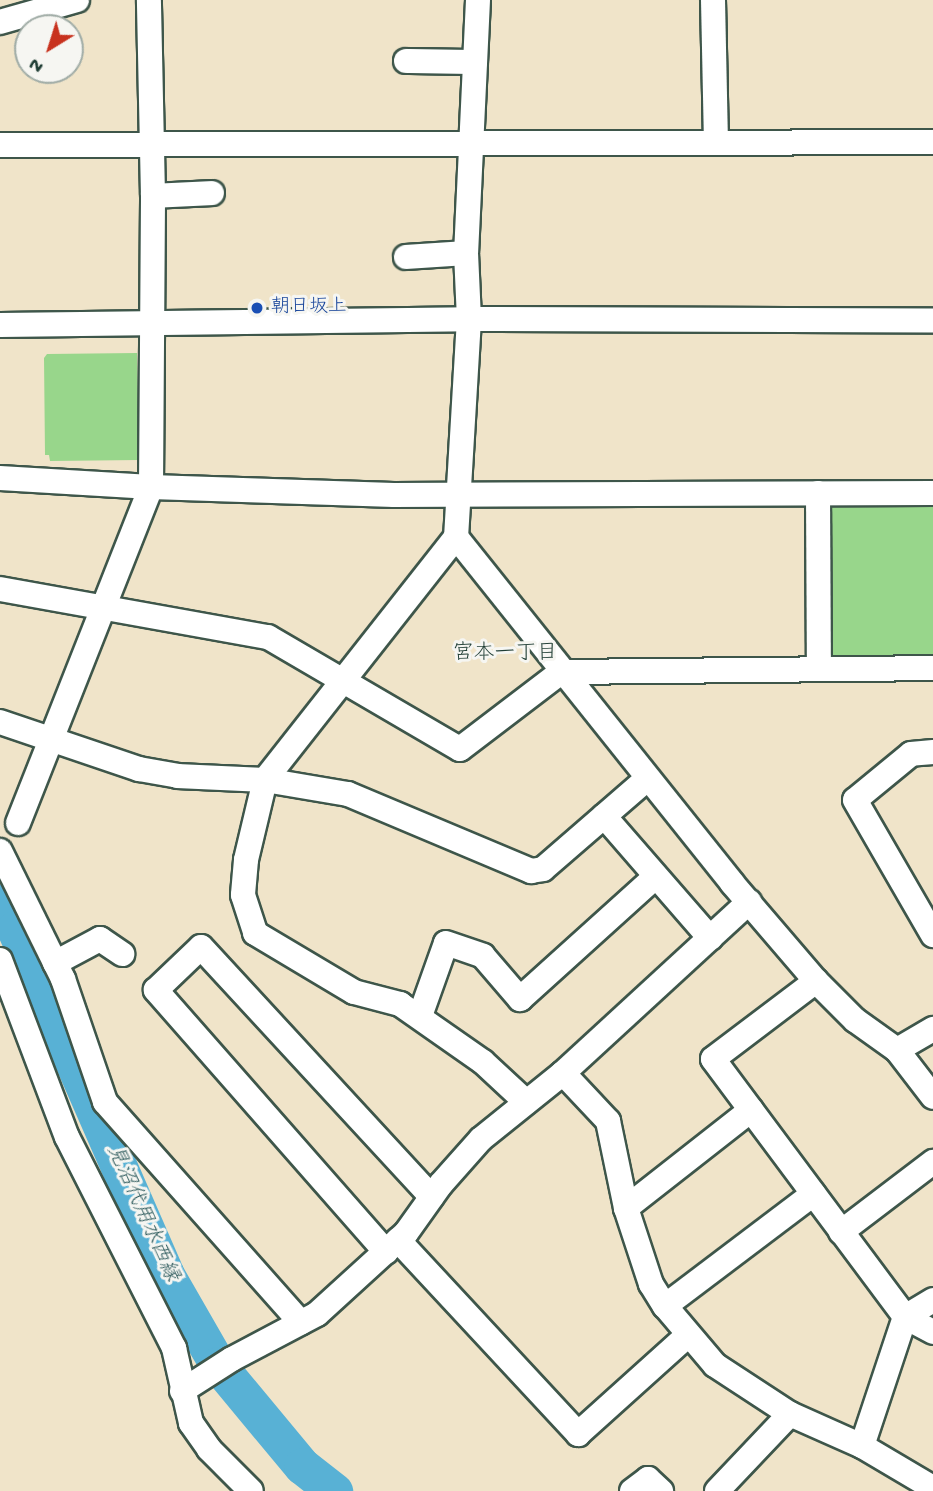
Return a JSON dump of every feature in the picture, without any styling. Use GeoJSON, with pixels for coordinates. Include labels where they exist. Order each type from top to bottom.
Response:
{"type":"FeatureCollection","features":[{"type":"Feature","properties":{"kind":"street"},"geometry":{"type":"LineString","coordinates":[[0,22],[77,0]]}},
{"type":"Feature","properties":{"kind":"street"},"geometry":{"type":"LineString","coordinates":[[149,0],[153,196],[150,324],[151,487],[51,741],[8,842],[105,1102],[301,1323]]}},
{"type":"Feature","properties":{"kind":"street"},"geometry":{"type":"LineString","coordinates":[[478,0],[467,253],[469,319],[456,537],[265,780],[246,860],[243,895],[255,933],[354,992],[400,1003],[483,1062],[526,1102]]}},
{"type":"Feature","properties":{"kind":"street"},"geometry":{"type":"LineString","coordinates":[[713,0],[716,142]]}},
{"type":"Feature","properties":{"kind":"street"},"geometry":{"type":"LineString","coordinates":[[406,61],[475,62]]}},
{"type":"Feature","properties":{"kind":"street"},"geometry":{"type":"LineString","coordinates":[[0,145],[933,142]]}},
{"type":"Feature","properties":{"kind":"street"},"geometry":{"type":"LineString","coordinates":[[153,196],[212,193]]}},
{"type":"Feature","properties":{"kind":"street"},"geometry":{"type":"LineString","coordinates":[[407,257],[467,253]]}},
{"type":"Feature","properties":{"kind":"street"},"geometry":{"type":"LineString","coordinates":[[0,325],[469,319],[933,321]]}},
{"type":"Feature","properties":{"kind":"street"},"geometry":{"type":"LineString","coordinates":[[0,478],[151,487],[457,495],[933,493]]}},
{"type":"Feature","properties":{"kind":"street"},"geometry":{"type":"LineString","coordinates":[[818,493],[819,669]]}},
{"type":"Feature","properties":{"kind":"street"},"geometry":{"type":"LineString","coordinates":[[456,537],[561,672],[748,902],[816,981],[855,1020],[897,1050],[933,1097]]}},
{"type":"Feature","properties":{"kind":"street"},"geometry":{"type":"LineString","coordinates":[[0,589],[268,637],[460,749],[561,672],[933,668]]}},
{"type":"Feature","properties":{"kind":"street"},"geometry":{"type":"LineString","coordinates":[[0,722],[51,741],[164,774],[265,780],[348,794],[531,871],[543,869],[647,779]]}},
{"type":"Feature","properties":{"kind":"street"},"geometry":{"type":"LineString","coordinates":[[933,752],[911,754],[855,800],[933,935]]}},
{"type":"Feature","properties":{"kind":"street"},"geometry":{"type":"LineString","coordinates":[[604,817],[710,938]]}},
{"type":"Feature","properties":{"kind":"street"},"geometry":{"type":"LineString","coordinates":[[420,1016],[446,943],[483,956],[520,999],[656,876]]}},
{"type":"Feature","properties":{"kind":"street"},"geometry":{"type":"LineString","coordinates":[[182,1391],[232,1359],[317,1314],[392,1246],[481,1139],[563,1073],[748,902]]}},
{"type":"Feature","properties":{"kind":"street"},"geometry":{"type":"LineString","coordinates":[[55,963],[100,939],[122,954]]}},
{"type":"Feature","properties":{"kind":"street"},"geometry":{"type":"LineString","coordinates":[[432,1197],[201,947],[156,990],[392,1246],[578,1434],[688,1335]]}},
{"type":"Feature","properties":{"kind":"street"},"geometry":{"type":"LineString","coordinates":[[0,960],[7,997],[67,1137],[174,1348],[191,1423],[209,1449],[251,1491]]}},
{"type":"Feature","properties":{"kind":"street"},"geometry":{"type":"LineString","coordinates":[[816,981],[713,1059],[905,1317],[933,1332]]}},
{"type":"Feature","properties":{"kind":"street"},"geometry":{"type":"LineString","coordinates":[[897,1050],[933,1029]]}},
{"type":"Feature","properties":{"kind":"street"},"geometry":{"type":"LineString","coordinates":[[563,1073],[608,1121],[626,1208],[652,1284],[688,1335],[715,1365],[790,1414],[862,1446],[933,1488]]}},
{"type":"Feature","properties":{"kind":"street"},"geometry":{"type":"LineString","coordinates":[[626,1208],[751,1110]]}},
{"type":"Feature","properties":{"kind":"street"},"geometry":{"type":"LineString","coordinates":[[841,1232],[933,1161]]}},
{"type":"Feature","properties":{"kind":"street"},"geometry":{"type":"LineString","coordinates":[[666,1306],[813,1194]]}},
{"type":"Feature","properties":{"kind":"street"},"geometry":{"type":"LineString","coordinates":[[862,1446],[905,1317],[933,1300]]}},
{"type":"Feature","properties":{"kind":"street"},"geometry":{"type":"LineString","coordinates":[[717,1491],[790,1414]]}},
{"type":"Feature","properties":{"kind":"street"},"geometry":{"type":"LineString","coordinates":[[632,1491],[648,1479],[661,1491]]}},
{"type":"Feature","properties":{"kind":"green space"},"geometry":{"type":"Polygon","coordinates":[[[137,353],[139,460],[50,461],[49,455],[45,455],[44,358],[47,354],[137,353]]]}},
{"type":"Feature","properties":{"kind":"green space"},"geometry":{"type":"Polygon","coordinates":[[[835,504],[933,506],[933,662],[829,657],[827,513],[835,504]]]}},
{"type":"Feature","properties":{"kind":"waterway","name":"見沼代用水西縁"},"geometry":{"type":"LineString","coordinates":[[0,903],[15,929],[165,1273],[218,1365],[302,1466],[334,1491]]}},
{"type":"Feature","properties":{"kind":"place","name":"朝日坂上"},"geometry":{"type":"Point","coordinates":[257,308]}},
{"type":"Feature","properties":{"kind":"district","name":"宮本一丁目"},"geometry":{"type":"Point","coordinates":[505,655]}}]}
